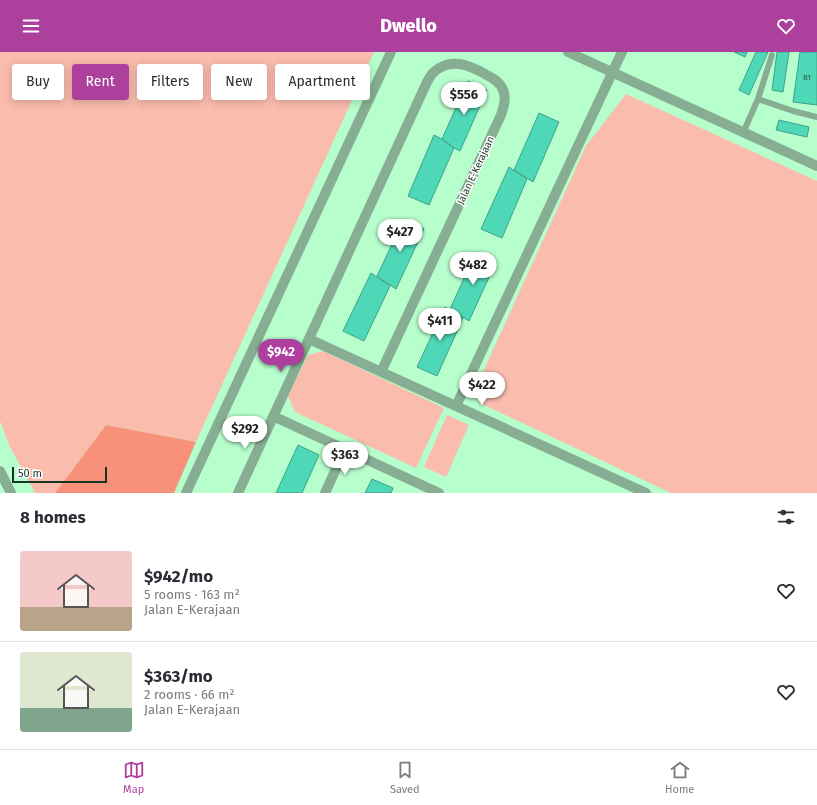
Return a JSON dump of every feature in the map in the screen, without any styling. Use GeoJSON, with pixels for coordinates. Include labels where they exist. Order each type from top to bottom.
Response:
{"type":"FeatureCollection","features":[{"type":"Feature","properties":{"kind":"street"},"geometry":{"type":"LineString","coordinates":[[186,493],[391,52]]}},
{"type":"Feature","properties":{"kind":"street"},"geometry":{"type":"LineString","coordinates":[[568,52],[817,166]]}},
{"type":"Feature","properties":{"kind":"street"},"geometry":{"type":"LineString","coordinates":[[456,406],[622,52]]}},
{"type":"Feature","properties":{"kind":"street","name":"Jalan E-Kerajaan"},"geometry":{"type":"LineString","coordinates":[[309,339],[427,82],[434,72],[445,65],[454,63],[463,64],[480,71],[496,80],[502,87],[505,104],[502,115],[381,372]]}},
{"type":"Feature","properties":{"kind":"street"},"geometry":{"type":"LineString","coordinates":[[238,493],[309,339],[646,493]]}},
{"type":"Feature","properties":{"kind":"street"},"geometry":{"type":"LineString","coordinates":[[273,416],[345,449],[419,489],[439,493]]}},
{"type":"Feature","properties":{"kind":"street"},"geometry":{"type":"LineString","coordinates":[[325,493],[345,449]]}},
{"type":"Feature","properties":{"kind":"street"},"geometry":{"type":"LineString","coordinates":[[0,471],[11,493]]}},
{"type":"Feature","properties":{"kind":"lane"},"geometry":{"type":"LineString","coordinates":[[743,133],[758,98],[772,55]]}},
{"type":"Feature","properties":{"kind":"lane"},"geometry":{"type":"LineString","coordinates":[[758,98],[793,111],[817,117]]}},
{"type":"Feature","properties":{"kind":"shaded area"},"geometry":{"type":"Polygon","coordinates":[[[0,52],[374,52],[369,64],[275,64],[275,100],[352,100],[196,442],[106,425],[55,493],[35,493],[9,445],[0,421],[0,52]]]}},
{"type":"Feature","properties":{"kind":"shaded area"},"geometry":{"type":"Polygon","coordinates":[[[626,94],[817,181],[817,493],[671,493],[482,404],[476,387],[586,146],[626,94]]]}},
{"type":"Feature","properties":{"kind":"shaded area"},"geometry":{"type":"Polygon","coordinates":[[[323,351],[444,408],[416,468],[295,412],[288,396],[308,355],[323,351]]]}},
{"type":"Feature","properties":{"kind":"shaded area"},"geometry":{"type":"Polygon","coordinates":[[[447,415],[469,425],[446,477],[424,467],[447,415]]]}},
{"type":"Feature","properties":{"kind":"shaded area"},"geometry":{"type":"Polygon","coordinates":[[[106,425],[196,442],[174,493],[55,493],[106,425]]]}},
{"type":"Feature","properties":{"kind":"building"},"geometry":{"type":"Polygon","coordinates":[[[734,52],[747,52],[745,57],[734,52]]]}},
{"type":"Feature","properties":{"kind":"building"},"geometry":{"type":"Polygon","coordinates":[[[756,52],[768,52],[749,95],[739,90],[756,52]]]}},
{"type":"Feature","properties":{"kind":"building"},"geometry":{"type":"Polygon","coordinates":[[[777,52],[789,52],[783,92],[772,90],[777,52]]]}},
{"type":"Feature","properties":{"kind":"building"},"geometry":{"type":"Polygon","coordinates":[[[800,52],[817,52],[817,105],[793,102],[800,52]]]}},
{"type":"Feature","properties":{"kind":"building"},"geometry":{"type":"Polygon","coordinates":[[[468,81],[487,90],[460,151],[442,139],[468,81]]]}},
{"type":"Feature","properties":{"kind":"building"},"geometry":{"type":"Polygon","coordinates":[[[539,113],[559,122],[533,182],[514,170],[539,113]]]}},
{"type":"Feature","properties":{"kind":"building"},"geometry":{"type":"Polygon","coordinates":[[[779,120],[809,127],[807,137],[776,130],[779,120]]]}},
{"type":"Feature","properties":{"kind":"building"},"geometry":{"type":"Polygon","coordinates":[[[434,135],[454,148],[429,205],[408,196],[434,135]]]}},
{"type":"Feature","properties":{"kind":"building"},"geometry":{"type":"Polygon","coordinates":[[[509,167],[527,179],[502,238],[481,229],[509,167]]]}},
{"type":"Feature","properties":{"kind":"building"},"geometry":{"type":"Polygon","coordinates":[[[404,219],[424,229],[396,289],[377,276],[404,219]]]}},
{"type":"Feature","properties":{"kind":"building"},"geometry":{"type":"Polygon","coordinates":[[[476,252],[496,262],[469,321],[450,309],[476,252]]]}},
{"type":"Feature","properties":{"kind":"building"},"geometry":{"type":"Polygon","coordinates":[[[371,273],[390,286],[364,341],[343,331],[371,273]]]}},
{"type":"Feature","properties":{"kind":"building"},"geometry":{"type":"Polygon","coordinates":[[[445,307],[463,318],[437,376],[417,367],[445,307]]]}},
{"type":"Feature","properties":{"kind":"building"},"geometry":{"type":"Polygon","coordinates":[[[298,445],[319,455],[302,493],[276,493],[298,445]]]}},
{"type":"Feature","properties":{"kind":"building"},"geometry":{"type":"Polygon","coordinates":[[[372,479],[393,488],[391,493],[365,493],[372,479]]]}}]}
